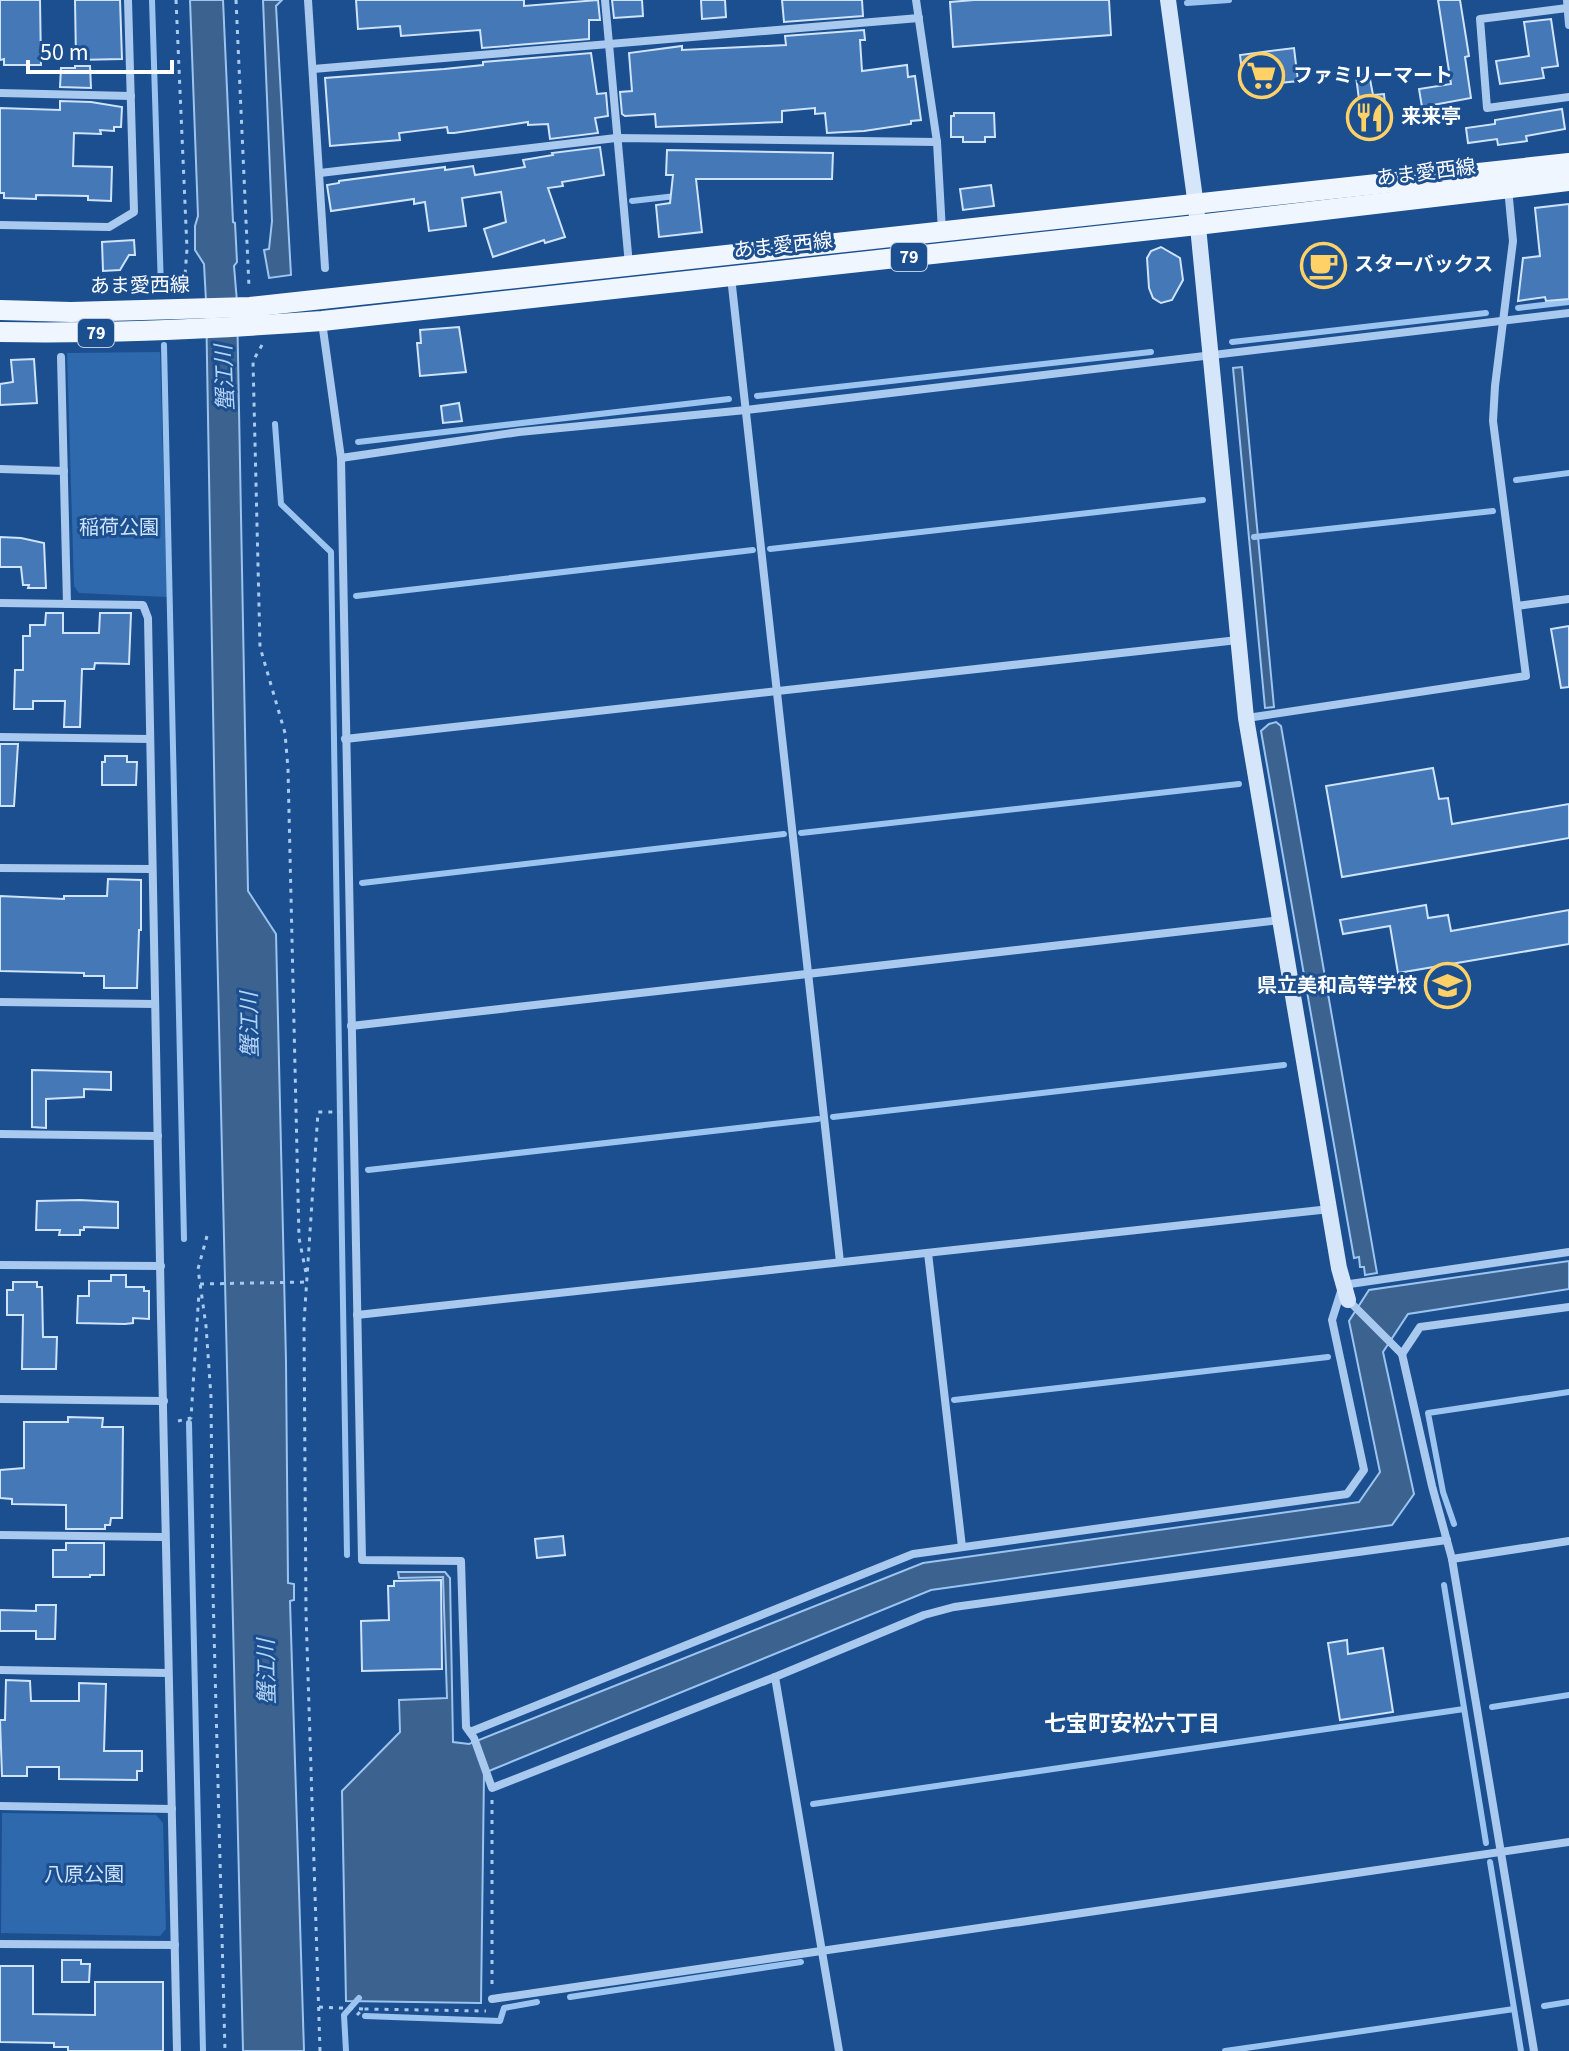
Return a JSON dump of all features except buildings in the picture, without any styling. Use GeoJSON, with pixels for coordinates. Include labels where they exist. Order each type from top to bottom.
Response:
{"type":"FeatureCollection","features":[{"type":"Feature","properties":{"kind":"main road","name":"あま愛西線"},"geometry":{"type":"LineString","coordinates":[[0,310],[322,321],[731,276],[1196,216],[1569,163]]}},
{"type":"Feature","properties":{"kind":"main road","name":"あま愛西線"},"geometry":{"type":"LineString","coordinates":[[256,319],[464,286],[629,265],[942,232],[1196,216],[1569,181]]}},
{"type":"Feature","properties":{"kind":"main road","name":"あま愛西線"},"geometry":{"type":"LineString","coordinates":[[0,332],[72,334],[188,316]]}},
{"type":"Feature","properties":{"kind":"street"},"geometry":{"type":"LineString","coordinates":[[0,225],[109,227],[134,212],[128,0]]}},
{"type":"Feature","properties":{"kind":"street"},"geometry":{"type":"LineString","coordinates":[[308,0],[325,268]]}},
{"type":"Feature","properties":{"kind":"street"},"geometry":{"type":"LineString","coordinates":[[605,0],[629,265]]}},
{"type":"Feature","properties":{"kind":"street"},"geometry":{"type":"LineString","coordinates":[[916,0],[937,142],[942,232]]}},
{"type":"Feature","properties":{"kind":"street"},"geometry":{"type":"LineString","coordinates":[[1168,0],[1196,216],[1246,718],[1330,1209],[1345,1292],[1399,1352],[1452,1559],[1534,2051]]}},
{"type":"Feature","properties":{"kind":"street"},"geometry":{"type":"LineString","coordinates":[[1569,25],[1567,4],[1480,19],[1487,108],[1569,97]]}},
{"type":"Feature","properties":{"kind":"street"},"geometry":{"type":"LineString","coordinates":[[313,69],[919,18]]}},
{"type":"Feature","properties":{"kind":"street"},"geometry":{"type":"LineString","coordinates":[[0,93],[131,96]]}},
{"type":"Feature","properties":{"kind":"street"},"geometry":{"type":"LineString","coordinates":[[320,173],[616,138],[937,142]]}},
{"type":"Feature","properties":{"kind":"street"},"geometry":{"type":"LineString","coordinates":[[1246,718],[1526,676],[1493,421],[1513,241],[1508,188]]}},
{"type":"Feature","properties":{"kind":"street"},"geometry":{"type":"LineString","coordinates":[[731,276],[840,1262]]}},
{"type":"Feature","properties":{"kind":"street"},"geometry":{"type":"LineString","coordinates":[[341,458],[519,432],[746,410],[1569,313]]}},
{"type":"Feature","properties":{"kind":"street"},"geometry":{"type":"LineString","coordinates":[[322,321],[341,458],[362,1560],[461,1561],[466,1727],[492,1788],[924,1615],[954,1607],[1447,1540]]}},
{"type":"Feature","properties":{"kind":"street"},"geometry":{"type":"LineString","coordinates":[[61,357],[67,604]]}},
{"type":"Feature","properties":{"kind":"street"},"geometry":{"type":"LineString","coordinates":[[0,469],[64,471]]}},
{"type":"Feature","properties":{"kind":"street"},"geometry":{"type":"LineString","coordinates":[[1517,606],[1569,599]]}},
{"type":"Feature","properties":{"kind":"street"},"geometry":{"type":"LineString","coordinates":[[0,603],[143,605],[148,618],[164,1537],[177,2051]]}},
{"type":"Feature","properties":{"kind":"street"},"geometry":{"type":"LineString","coordinates":[[345,739],[1238,640]]}},
{"type":"Feature","properties":{"kind":"street"},"geometry":{"type":"LineString","coordinates":[[0,737],[150,739]]}},
{"type":"Feature","properties":{"kind":"street"},"geometry":{"type":"LineString","coordinates":[[0,868],[152,869]]}},
{"type":"Feature","properties":{"kind":"street"},"geometry":{"type":"LineString","coordinates":[[351,1026],[1281,920]]}},
{"type":"Feature","properties":{"kind":"street"},"geometry":{"type":"LineString","coordinates":[[0,1002],[155,1004]]}},
{"type":"Feature","properties":{"kind":"street"},"geometry":{"type":"LineString","coordinates":[[0,1134],[158,1136]]}},
{"type":"Feature","properties":{"kind":"street"},"geometry":{"type":"LineString","coordinates":[[357,1315],[1330,1209]]}},
{"type":"Feature","properties":{"kind":"street"},"geometry":{"type":"LineString","coordinates":[[1345,1292],[1569,1252]]}},
{"type":"Feature","properties":{"kind":"street"},"geometry":{"type":"LineString","coordinates":[[928,1253],[962,1547]]}},
{"type":"Feature","properties":{"kind":"street"},"geometry":{"type":"LineString","coordinates":[[0,1265],[161,1266]]}},
{"type":"Feature","properties":{"kind":"street"},"geometry":{"type":"LineString","coordinates":[[472,1735],[913,1554],[1347,1494],[1364,1470],[1332,1320],[1345,1292]]}},
{"type":"Feature","properties":{"kind":"street"},"geometry":{"type":"LineString","coordinates":[[1399,1352],[1420,1327],[1569,1307]]}},
{"type":"Feature","properties":{"kind":"street"},"geometry":{"type":"LineString","coordinates":[[0,1399],[164,1401]]}},
{"type":"Feature","properties":{"kind":"street"},"geometry":{"type":"LineString","coordinates":[[0,1535],[164,1537]]}},
{"type":"Feature","properties":{"kind":"street"},"geometry":{"type":"LineString","coordinates":[[1452,1559],[1569,1541]]}},
{"type":"Feature","properties":{"kind":"street"},"geometry":{"type":"LineString","coordinates":[[0,1670],[168,1673]]}},
{"type":"Feature","properties":{"kind":"street"},"geometry":{"type":"LineString","coordinates":[[775,1677],[839,2051]]}},
{"type":"Feature","properties":{"kind":"street"},"geometry":{"type":"LineString","coordinates":[[0,1806],[172,1809]]}},
{"type":"Feature","properties":{"kind":"street"},"geometry":{"type":"LineString","coordinates":[[492,1999],[1569,1842]]}},
{"type":"Feature","properties":{"kind":"street"},"geometry":{"type":"LineString","coordinates":[[0,1944],[175,1945]]}},
{"type":"Feature","properties":{"kind":"path"},"geometry":{"type":"LineString","coordinates":[[176,0],[188,316]]}},
{"type":"Feature","properties":{"kind":"path"},"geometry":{"type":"LineString","coordinates":[[236,0],[256,319],[269,336],[253,361],[258,605],[260,647],[285,733],[288,769],[299,1238],[308,1282]]}},
{"type":"Feature","properties":{"kind":"path"},"geometry":{"type":"LineString","coordinates":[[320,2051],[306,1613],[304,1322],[318,1112],[345,1112]]}},
{"type":"Feature","properties":{"kind":"path"},"geometry":{"type":"LineString","coordinates":[[207,1236],[198,1269],[211,1397],[225,2051]]}},
{"type":"Feature","properties":{"kind":"path"},"geometry":{"type":"LineString","coordinates":[[200,1284],[308,1282]]}},
{"type":"Feature","properties":{"kind":"path"},"geometry":{"type":"LineString","coordinates":[[164,1424],[191,1418],[200,1284]]}},
{"type":"Feature","properties":{"kind":"path"},"geometry":{"type":"LineString","coordinates":[[318,2007],[491,2011],[492,1788]]}},
{"type":"Feature","properties":{"kind":"path"},"geometry":{"type":"LineString","coordinates":[[357,2015],[361,2009]]}},
{"type":"Feature","properties":{"kind":"green space","name":"稲荷公園"},"geometry":{"type":"Polygon","coordinates":[[[160,352],[167,597],[79,593],[74,586],[67,353],[160,352]]]}},
{"type":"Feature","properties":{"kind":"green space","name":"八原公園"},"geometry":{"type":"Polygon","coordinates":[[[2,1813],[156,1815],[163,1823],[166,1929],[160,1936],[1,1933],[2,1813]]]}},
{"type":"Feature","properties":{"kind":"water","name":"蟹江川"},"geometry":{"type":"Polygon","coordinates":[[[190,0],[223,0],[237,262],[234,266],[248,891],[276,934],[288,1583],[294,1584],[294,1600],[290,1601],[304,2051],[243,2051],[217,938],[206,301],[204,264],[195,250],[198,216],[190,0]]]}},
{"type":"Feature","properties":{"kind":"water"},"geometry":{"type":"Polygon","coordinates":[[[263,0],[282,0],[276,6],[291,275],[269,278],[264,250],[269,249],[272,221],[263,0]]]}},
{"type":"Feature","properties":{"kind":"water"},"geometry":{"type":"Polygon","coordinates":[[[1242,367],[1274,707],[1265,708],[1233,368],[1242,367]]]}},
{"type":"Feature","properties":{"kind":"water"},"geometry":{"type":"Polygon","coordinates":[[[1276,722],[1281,726],[1377,1273],[1365,1275],[1359,1257],[1354,1258],[1261,731],[1276,722]]]}},
{"type":"Feature","properties":{"kind":"water"},"geometry":{"type":"Polygon","coordinates":[[[1569,1261],[1569,1289],[1408,1314],[1383,1352],[1414,1494],[1392,1525],[931,1590],[484,1773],[481,2003],[346,2001],[342,1791],[400,1732],[399,1700],[447,1698],[443,1577],[399,1578],[398,1572],[445,1572],[450,1578],[453,1742],[469,1744],[923,1563],[1359,1502],[1380,1472],[1349,1321],[1369,1290],[1569,1261]]]}},
{"type":"Feature","properties":{"kind":"waterway"},"geometry":{"type":"LineString","coordinates":[[152,0],[161,289]]}},
{"type":"Feature","properties":{"kind":"waterway"},"geometry":{"type":"LineString","coordinates":[[1187,3],[1229,0]]}},
{"type":"Feature","properties":{"kind":"waterway"},"geometry":{"type":"LineString","coordinates":[[632,201],[676,196]]}},
{"type":"Feature","properties":{"kind":"waterway"},"geometry":{"type":"LineString","coordinates":[[1518,308],[1569,302]]}},
{"type":"Feature","properties":{"kind":"waterway"},"geometry":{"type":"LineString","coordinates":[[1232,342],[1486,313]]}},
{"type":"Feature","properties":{"kind":"waterway"},"geometry":{"type":"LineString","coordinates":[[164,345],[184,1239]]}},
{"type":"Feature","properties":{"kind":"waterway"},"geometry":{"type":"LineString","coordinates":[[757,396],[1151,352]]}},
{"type":"Feature","properties":{"kind":"waterway"},"geometry":{"type":"LineString","coordinates":[[358,442],[729,399]]}},
{"type":"Feature","properties":{"kind":"waterway"},"geometry":{"type":"LineString","coordinates":[[275,424],[281,504],[331,552],[347,1555]]}},
{"type":"Feature","properties":{"kind":"waterway"},"geometry":{"type":"LineString","coordinates":[[1516,480],[1569,473]]}},
{"type":"Feature","properties":{"kind":"waterway"},"geometry":{"type":"LineString","coordinates":[[770,549],[1203,500]]}},
{"type":"Feature","properties":{"kind":"waterway"},"geometry":{"type":"LineString","coordinates":[[1254,537],[1493,511]]}},
{"type":"Feature","properties":{"kind":"waterway"},"geometry":{"type":"LineString","coordinates":[[356,596],[753,550]]}},
{"type":"Feature","properties":{"kind":"waterway"},"geometry":{"type":"LineString","coordinates":[[801,833],[1239,784]]}},
{"type":"Feature","properties":{"kind":"waterway"},"geometry":{"type":"LineString","coordinates":[[362,883],[784,834]]}},
{"type":"Feature","properties":{"kind":"waterway"},"geometry":{"type":"LineString","coordinates":[[833,1117],[1284,1065]]}},
{"type":"Feature","properties":{"kind":"waterway"},"geometry":{"type":"LineString","coordinates":[[368,1170],[818,1119]]}},
{"type":"Feature","properties":{"kind":"waterway"},"geometry":{"type":"LineString","coordinates":[[954,1400],[1328,1357]]}},
{"type":"Feature","properties":{"kind":"waterway"},"geometry":{"type":"LineString","coordinates":[[1454,1524],[1443,1492],[1428,1413],[1569,1392]]}},
{"type":"Feature","properties":{"kind":"waterway"},"geometry":{"type":"LineString","coordinates":[[189,1423],[203,2051]]}},
{"type":"Feature","properties":{"kind":"waterway"},"geometry":{"type":"LineString","coordinates":[[1444,1585],[1486,1843]]}},
{"type":"Feature","properties":{"kind":"waterway"},"geometry":{"type":"LineString","coordinates":[[1492,1707],[1569,1695]]}},
{"type":"Feature","properties":{"kind":"waterway"},"geometry":{"type":"LineString","coordinates":[[813,1804],[1464,1709]]}},
{"type":"Feature","properties":{"kind":"waterway"},"geometry":{"type":"LineString","coordinates":[[1490,1862],[1521,2051]]}},
{"type":"Feature","properties":{"kind":"waterway"},"geometry":{"type":"LineString","coordinates":[[570,1997],[801,1962]]}},
{"type":"Feature","properties":{"kind":"waterway"},"geometry":{"type":"LineString","coordinates":[[346,2051],[344,2015],[359,1998]]}},
{"type":"Feature","properties":{"kind":"waterway"},"geometry":{"type":"LineString","coordinates":[[365,2016],[500,2021],[504,2008],[537,2002]]}},
{"type":"Feature","properties":{"kind":"waterway"},"geometry":{"type":"LineString","coordinates":[[1544,2006],[1569,2002]]}},
{"type":"Feature","properties":{"kind":"waterway"},"geometry":{"type":"LineString","coordinates":[[1225,2051],[1514,2009]]}},
{"type":"Feature","properties":{"kind":"place","name":"ファミリーマート"},"geometry":{"type":"Point","coordinates":[1262,76]}},
{"type":"Feature","properties":{"kind":"place","name":"来来亭"},"geometry":{"type":"Point","coordinates":[1370,117]}},
{"type":"Feature","properties":{"kind":"place","name":"スターバックス"},"geometry":{"type":"Point","coordinates":[1323,265]}},
{"type":"Feature","properties":{"kind":"place","name":"県立美和高等学校"},"geometry":{"type":"Point","coordinates":[1448,986]}},
{"type":"Feature","properties":{"kind":"district","name":"七宝町安松六丁目"},"geometry":{"type":"Point","coordinates":[1132,1724]}}]}
